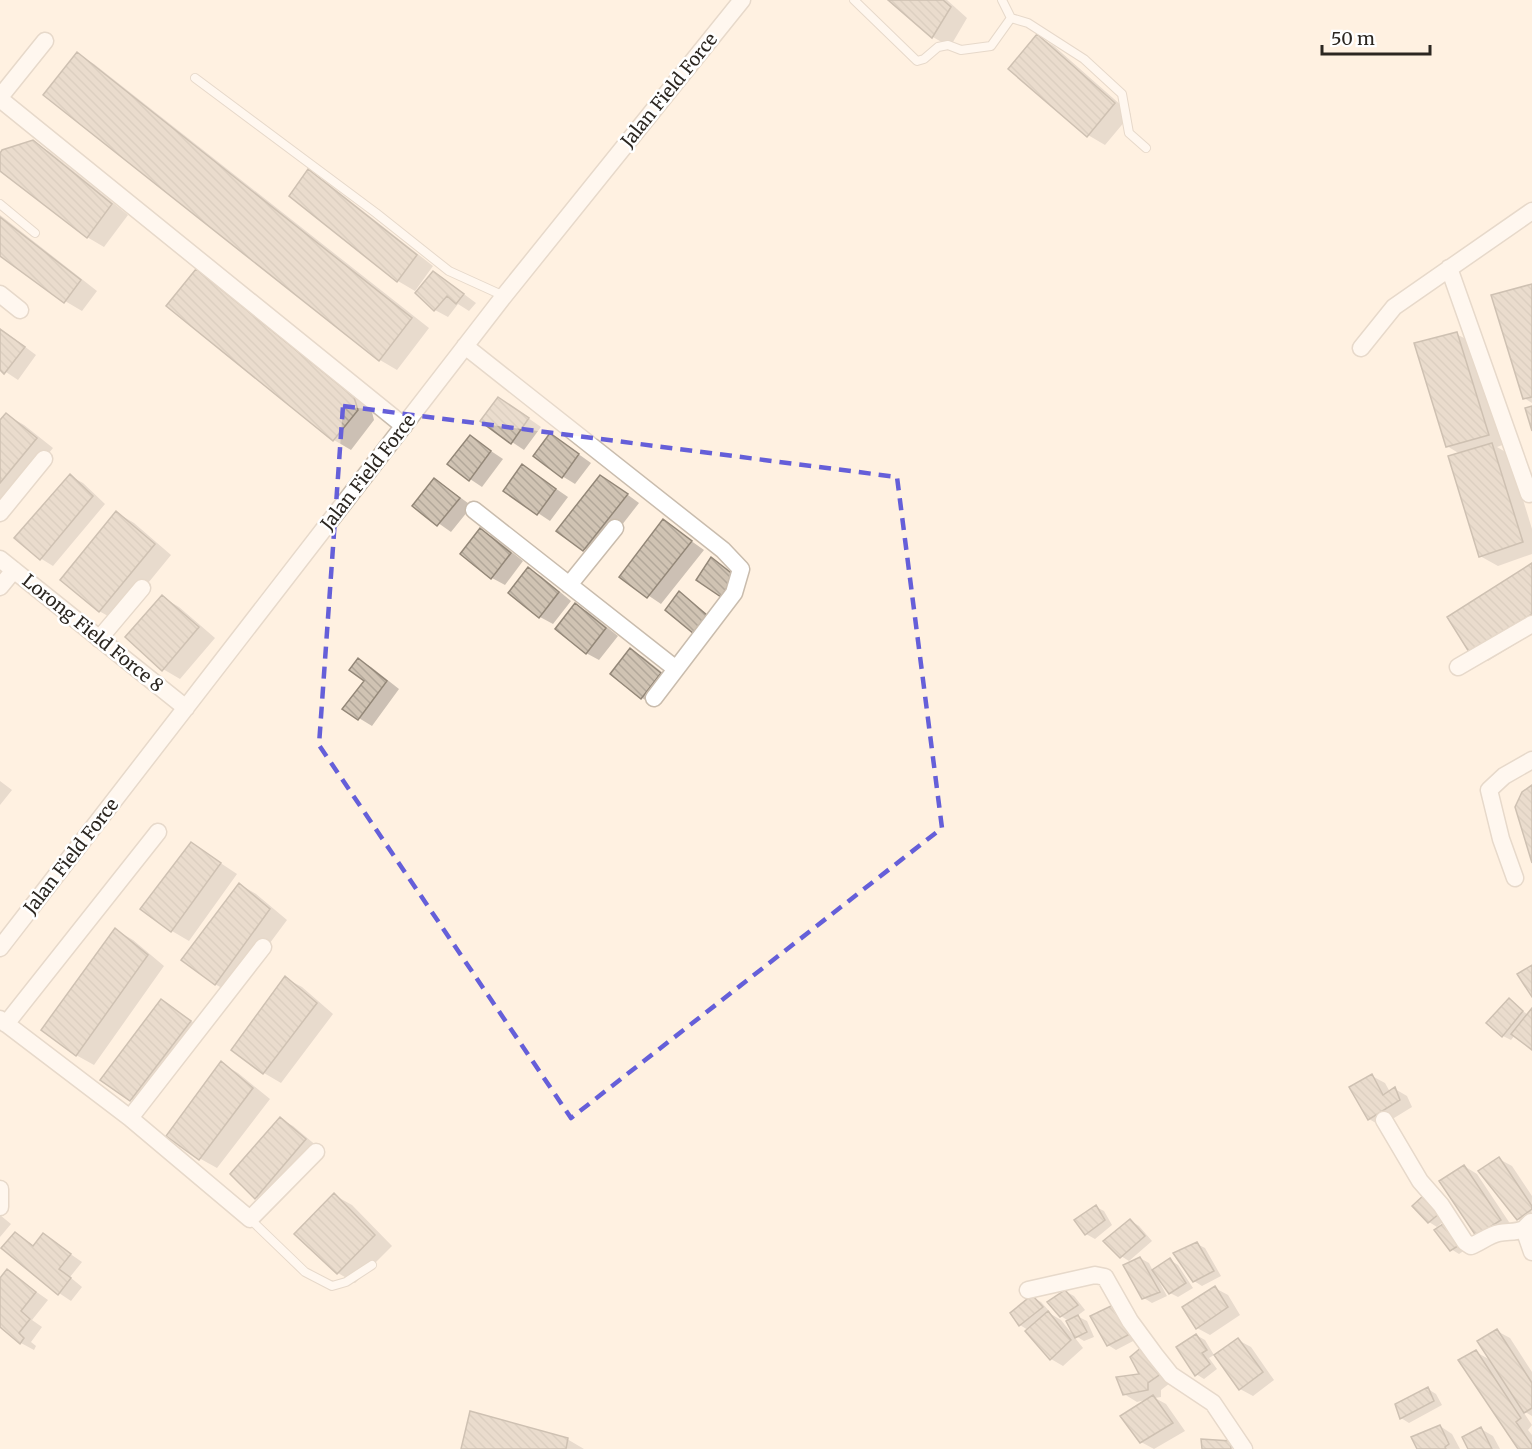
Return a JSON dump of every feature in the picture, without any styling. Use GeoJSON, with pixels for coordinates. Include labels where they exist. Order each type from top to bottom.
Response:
{"type":"FeatureCollection","features":[{"type":"Feature","properties":{"kind":"street","name":"Jalan Field Force"},"geometry":{"type":"LineString","coordinates":[[0,948],[504,296],[742,0]]}},
{"type":"Feature","properties":{"kind":"street"},"geometry":{"type":"LineString","coordinates":[[45,41],[0,98],[404,426]]}},
{"type":"Feature","properties":{"kind":"street"},"geometry":{"type":"LineString","coordinates":[[1361,348],[1394,307],[1532,211]]}},
{"type":"Feature","properties":{"kind":"street"},"geometry":{"type":"LineString","coordinates":[[1449,268],[1529,494]]}},
{"type":"Feature","properties":{"kind":"street"},"geometry":{"type":"LineString","coordinates":[[0,294],[20,310]]}},
{"type":"Feature","properties":{"kind":"street"},"geometry":{"type":"LineString","coordinates":[[465,346],[723,550],[741,569],[734,593],[654,698]]}},
{"type":"Feature","properties":{"kind":"street"},"geometry":{"type":"LineString","coordinates":[[0,513],[44,459]]}},
{"type":"Feature","properties":{"kind":"street"},"geometry":{"type":"LineString","coordinates":[[474,510],[675,669]]}},
{"type":"Feature","properties":{"kind":"street"},"geometry":{"type":"LineString","coordinates":[[569,585],[615,528]]}},
{"type":"Feature","properties":{"kind":"street","name":"Lorong Field Force 8"},"geometry":{"type":"LineString","coordinates":[[0,559],[186,708]]}},
{"type":"Feature","properties":{"kind":"street"},"geometry":{"type":"LineString","coordinates":[[0,587],[14,570]]}},
{"type":"Feature","properties":{"kind":"street"},"geometry":{"type":"LineString","coordinates":[[99,639],[142,588]]}},
{"type":"Feature","properties":{"kind":"street"},"geometry":{"type":"LineString","coordinates":[[1458,667],[1532,624]]}},
{"type":"Feature","properties":{"kind":"street"},"geometry":{"type":"LineString","coordinates":[[1515,878],[1489,790],[1504,776],[1532,760]]}},
{"type":"Feature","properties":{"kind":"street"},"geometry":{"type":"LineString","coordinates":[[158,832],[3,1022],[130,1119],[250,1219],[316,1152]]}},
{"type":"Feature","properties":{"kind":"street"},"geometry":{"type":"LineString","coordinates":[[130,1119],[263,947]]}},
{"type":"Feature","properties":{"kind":"street"},"geometry":{"type":"LineString","coordinates":[[1384,1120],[1420,1181],[1441,1205],[1465,1242],[1472,1246],[1491,1235],[1501,1232],[1515,1233],[1528,1225],[1532,1252]]}},
{"type":"Feature","properties":{"kind":"street"},"geometry":{"type":"LineString","coordinates":[[0,1189],[0,1207]]}},
{"type":"Feature","properties":{"kind":"street"},"geometry":{"type":"LineString","coordinates":[[1028,1290],[1095,1275],[1105,1277],[1130,1321],[1155,1355],[1172,1375],[1214,1403],[1245,1449]]}},
{"type":"Feature","properties":{"kind":"lane"},"geometry":{"type":"LineString","coordinates":[[854,0],[916,61],[924,59],[938,47],[948,45],[961,50],[992,46],[1011,18]]}},
{"type":"Feature","properties":{"kind":"lane"},"geometry":{"type":"LineString","coordinates":[[1002,0],[1011,18],[1028,23],[1084,59],[1122,94],[1129,133],[1146,148]]}},
{"type":"Feature","properties":{"kind":"lane"},"geometry":{"type":"LineString","coordinates":[[195,78],[376,213],[449,271],[504,296]]}},
{"type":"Feature","properties":{"kind":"lane"},"geometry":{"type":"LineString","coordinates":[[0,204],[35,233]]}},
{"type":"Feature","properties":{"kind":"lane"},"geometry":{"type":"LineString","coordinates":[[250,1219],[305,1272],[332,1286],[346,1282],[372,1265]]}},
{"type":"Feature","properties":{"kind":"highlighted area"},"geometry":{"type":"Polygon","coordinates":[[[343,406],[897,477],[942,828],[571,1118],[319,745],[343,406]]]}},
{"type":"Feature","properties":{"kind":"building"},"geometry":{"type":"Polygon","coordinates":[[[888,0],[943,0],[951,7],[932,38],[888,0]]]}},
{"type":"Feature","properties":{"kind":"building"},"geometry":{"type":"Polygon","coordinates":[[[1037,34],[1115,103],[1087,137],[1008,69],[1037,34]]]}},
{"type":"Feature","properties":{"kind":"building"},"geometry":{"type":"Polygon","coordinates":[[[77,52],[412,318],[379,361],[43,95],[77,52]]]}},
{"type":"Feature","properties":{"kind":"building"},"geometry":{"type":"Polygon","coordinates":[[[33,140],[112,204],[87,238],[0,171],[2,150],[33,140]]]}},
{"type":"Feature","properties":{"kind":"building"},"geometry":{"type":"Polygon","coordinates":[[[308,169],[417,255],[397,282],[289,196],[308,169]]]}},
{"type":"Feature","properties":{"kind":"building"},"geometry":{"type":"Polygon","coordinates":[[[0,217],[81,280],[64,303],[0,256],[0,217]]]}},
{"type":"Feature","properties":{"kind":"building"},"geometry":{"type":"Polygon","coordinates":[[[196,269],[354,397],[358,410],[333,441],[166,306],[196,269]]]}},
{"type":"Feature","properties":{"kind":"building"},"geometry":{"type":"Polygon","coordinates":[[[433,271],[464,294],[456,304],[447,296],[434,311],[415,293],[433,271]]]}},
{"type":"Feature","properties":{"kind":"building"},"geometry":{"type":"Polygon","coordinates":[[[1532,284],[1532,397],[1523,399],[1491,295],[1532,284]]]}},
{"type":"Feature","properties":{"kind":"building"},"geometry":{"type":"Polygon","coordinates":[[[0,329],[25,347],[4,374],[0,370],[0,329]]]}},
{"type":"Feature","properties":{"kind":"building"},"geometry":{"type":"Polygon","coordinates":[[[1457,332],[1489,435],[1446,447],[1414,343],[1457,332]]]}},
{"type":"Feature","properties":{"kind":"building"},"geometry":{"type":"Polygon","coordinates":[[[498,397],[529,418],[511,444],[480,421],[498,397]]]}},
{"type":"Feature","properties":{"kind":"building"},"geometry":{"type":"Polygon","coordinates":[[[1532,406],[1532,431],[1525,408],[1532,406]]]}},
{"type":"Feature","properties":{"kind":"building"},"geometry":{"type":"Polygon","coordinates":[[[6,413],[37,438],[0,483],[0,420],[6,413]]]}},
{"type":"Feature","properties":{"kind":"building"},"geometry":{"type":"Polygon","coordinates":[[[550,433],[579,454],[562,478],[533,456],[550,433]]]}},
{"type":"Feature","properties":{"kind":"building"},"geometry":{"type":"Polygon","coordinates":[[[470,435],[491,451],[469,481],[447,464],[470,435]]]}},
{"type":"Feature","properties":{"kind":"building"},"geometry":{"type":"Polygon","coordinates":[[[1492,443],[1523,542],[1479,557],[1448,456],[1492,443]]]}},
{"type":"Feature","properties":{"kind":"building"},"geometry":{"type":"Polygon","coordinates":[[[522,464],[556,489],[537,515],[503,491],[522,464]]]}},
{"type":"Feature","properties":{"kind":"building"},"geometry":{"type":"Polygon","coordinates":[[[70,474],[93,496],[40,560],[14,538],[70,474]]]}},
{"type":"Feature","properties":{"kind":"building"},"geometry":{"type":"Polygon","coordinates":[[[600,475],[628,494],[583,551],[556,531],[600,475]]]}},
{"type":"Feature","properties":{"kind":"building"},"geometry":{"type":"Polygon","coordinates":[[[434,478],[460,498],[437,526],[412,506],[434,478]]]}},
{"type":"Feature","properties":{"kind":"building"},"geometry":{"type":"Polygon","coordinates":[[[116,511],[155,544],[99,612],[60,580],[116,511]]]}},
{"type":"Feature","properties":{"kind":"building"},"geometry":{"type":"Polygon","coordinates":[[[663,519],[692,541],[647,598],[619,577],[663,519]]]}},
{"type":"Feature","properties":{"kind":"building"},"geometry":{"type":"Polygon","coordinates":[[[480,528],[511,553],[491,579],[460,554],[480,528]]]}},
{"type":"Feature","properties":{"kind":"building"},"geometry":{"type":"Polygon","coordinates":[[[711,557],[735,576],[721,597],[696,580],[711,557]]]}},
{"type":"Feature","properties":{"kind":"building"},"geometry":{"type":"Polygon","coordinates":[[[1532,563],[1532,614],[1469,652],[1447,617],[1532,563]]]}},
{"type":"Feature","properties":{"kind":"building"},"geometry":{"type":"Polygon","coordinates":[[[528,567],[559,592],[539,618],[508,593],[528,567]]]}},
{"type":"Feature","properties":{"kind":"building"},"geometry":{"type":"Polygon","coordinates":[[[679,591],[708,616],[694,634],[665,610],[679,591]]]}},
{"type":"Feature","properties":{"kind":"building"},"geometry":{"type":"Polygon","coordinates":[[[162,595],[199,627],[162,671],[125,637],[162,595]]]}},
{"type":"Feature","properties":{"kind":"building"},"geometry":{"type":"Polygon","coordinates":[[[575,603],[606,628],[586,654],[555,629],[575,603]]]}},
{"type":"Feature","properties":{"kind":"building"},"geometry":{"type":"Polygon","coordinates":[[[630,648],[661,673],[641,699],[610,674],[630,648]]]}},
{"type":"Feature","properties":{"kind":"building"},"geometry":{"type":"Polygon","coordinates":[[[358,658],[387,681],[358,720],[342,709],[364,681],[349,670],[358,658]]]}},
{"type":"Feature","properties":{"kind":"building"},"geometry":{"type":"Polygon","coordinates":[[[1532,785],[1532,863],[1515,807],[1522,792],[1532,785]]]}},
{"type":"Feature","properties":{"kind":"building"},"geometry":{"type":"Polygon","coordinates":[[[191,842],[221,863],[171,932],[140,909],[191,842]]]}},
{"type":"Feature","properties":{"kind":"building"},"geometry":{"type":"Polygon","coordinates":[[[239,883],[270,909],[215,985],[181,960],[239,883]]]}},
{"type":"Feature","properties":{"kind":"building"},"geometry":{"type":"Polygon","coordinates":[[[115,928],[148,955],[76,1056],[41,1030],[115,928]]]}},
{"type":"Feature","properties":{"kind":"building"},"geometry":{"type":"Polygon","coordinates":[[[1532,965],[1532,997],[1517,974],[1532,965]]]}},
{"type":"Feature","properties":{"kind":"building"},"geometry":{"type":"Polygon","coordinates":[[[285,976],[317,1003],[263,1074],[231,1050],[285,976]]]}},
{"type":"Feature","properties":{"kind":"building"},"geometry":{"type":"Polygon","coordinates":[[[1509,998],[1523,1011],[1502,1037],[1486,1023],[1509,998]]]}},
{"type":"Feature","properties":{"kind":"building"},"geometry":{"type":"Polygon","coordinates":[[[161,999],[191,1021],[130,1101],[100,1080],[161,999]]]}},
{"type":"Feature","properties":{"kind":"building"},"geometry":{"type":"Polygon","coordinates":[[[1532,1008],[1532,1050],[1511,1034],[1532,1008]]]}},
{"type":"Feature","properties":{"kind":"building"},"geometry":{"type":"Polygon","coordinates":[[[221,1061],[253,1088],[199,1160],[166,1136],[221,1061]]]}},
{"type":"Feature","properties":{"kind":"building"},"geometry":{"type":"Polygon","coordinates":[[[1372,1074],[1383,1095],[1395,1087],[1400,1100],[1368,1120],[1349,1087],[1372,1074]]]}},
{"type":"Feature","properties":{"kind":"building"},"geometry":{"type":"Polygon","coordinates":[[[280,1117],[306,1139],[255,1199],[230,1174],[280,1117]]]}},
{"type":"Feature","properties":{"kind":"building"},"geometry":{"type":"Polygon","coordinates":[[[1499,1157],[1532,1206],[1532,1209],[1517,1220],[1478,1171],[1499,1157]]]}},
{"type":"Feature","properties":{"kind":"building"},"geometry":{"type":"Polygon","coordinates":[[[1464,1165],[1501,1220],[1476,1236],[1439,1181],[1464,1165]]]}},
{"type":"Feature","properties":{"kind":"building"},"geometry":{"type":"Polygon","coordinates":[[[334,1193],[375,1235],[337,1274],[294,1234],[334,1193]]]}},
{"type":"Feature","properties":{"kind":"building"},"geometry":{"type":"Polygon","coordinates":[[[1425,1194],[1440,1213],[1428,1223],[1412,1206],[1425,1194]]]}},
{"type":"Feature","properties":{"kind":"building"},"geometry":{"type":"Polygon","coordinates":[[[1096,1205],[1105,1220],[1085,1235],[1074,1220],[1096,1205]]]}},
{"type":"Feature","properties":{"kind":"building"},"geometry":{"type":"Polygon","coordinates":[[[1130,1219],[1145,1236],[1120,1258],[1103,1241],[1130,1219]]]}},
{"type":"Feature","properties":{"kind":"building"},"geometry":{"type":"Polygon","coordinates":[[[1446,1222],[1461,1244],[1450,1251],[1434,1230],[1446,1222]]]}},
{"type":"Feature","properties":{"kind":"building"},"geometry":{"type":"Polygon","coordinates":[[[15,1232],[33,1246],[43,1233],[71,1254],[59,1269],[71,1278],[58,1295],[1,1248],[15,1232]]]}},
{"type":"Feature","properties":{"kind":"building"},"geometry":{"type":"Polygon","coordinates":[[[1197,1242],[1214,1271],[1193,1282],[1173,1253],[1197,1242]]]}},
{"type":"Feature","properties":{"kind":"building"},"geometry":{"type":"Polygon","coordinates":[[[1140,1257],[1160,1292],[1142,1299],[1123,1265],[1140,1257]]]}},
{"type":"Feature","properties":{"kind":"building"},"geometry":{"type":"Polygon","coordinates":[[[1170,1258],[1186,1283],[1169,1294],[1152,1270],[1170,1258]]]}},
{"type":"Feature","properties":{"kind":"building"},"geometry":{"type":"Polygon","coordinates":[[[7,1269],[36,1292],[21,1311],[30,1319],[19,1333],[24,1338],[20,1344],[0,1327],[0,1278],[7,1269]]]}},
{"type":"Feature","properties":{"kind":"building"},"geometry":{"type":"Polygon","coordinates":[[[1215,1286],[1228,1307],[1196,1329],[1182,1307],[1215,1286]]]}},
{"type":"Feature","properties":{"kind":"building"},"geometry":{"type":"Polygon","coordinates":[[[1065,1290],[1078,1305],[1060,1317],[1047,1302],[1065,1290]]]}},
{"type":"Feature","properties":{"kind":"building"},"geometry":{"type":"Polygon","coordinates":[[[1032,1295],[1043,1307],[1019,1326],[1010,1313],[1032,1295]]]}},
{"type":"Feature","properties":{"kind":"building"},"geometry":{"type":"Polygon","coordinates":[[[1113,1305],[1130,1334],[1107,1346],[1090,1316],[1113,1305]]]}},
{"type":"Feature","properties":{"kind":"building"},"geometry":{"type":"Polygon","coordinates":[[[1048,1311],[1071,1340],[1050,1360],[1025,1331],[1048,1311]]]}},
{"type":"Feature","properties":{"kind":"building"},"geometry":{"type":"Polygon","coordinates":[[[1078,1315],[1087,1332],[1075,1338],[1066,1321],[1078,1315]]]}},
{"type":"Feature","properties":{"kind":"building"},"geometry":{"type":"Polygon","coordinates":[[[1497,1329],[1532,1383],[1532,1408],[1524,1413],[1477,1341],[1497,1329]]]}},
{"type":"Feature","properties":{"kind":"building"},"geometry":{"type":"Polygon","coordinates":[[[1196,1334],[1207,1350],[1202,1353],[1210,1364],[1195,1376],[1176,1347],[1196,1334]]]}},
{"type":"Feature","properties":{"kind":"building"},"geometry":{"type":"Polygon","coordinates":[[[1238,1338],[1263,1372],[1239,1390],[1214,1355],[1238,1338]]]}},
{"type":"Feature","properties":{"kind":"building"},"geometry":{"type":"Polygon","coordinates":[[[1143,1346],[1162,1373],[1148,1383],[1148,1390],[1123,1395],[1116,1377],[1139,1374],[1130,1357],[1143,1346]]]}},
{"type":"Feature","properties":{"kind":"building"},"geometry":{"type":"Polygon","coordinates":[[[1476,1350],[1521,1418],[1516,1422],[1532,1445],[1532,1449],[1518,1449],[1458,1360],[1476,1350]]]}},
{"type":"Feature","properties":{"kind":"building"},"geometry":{"type":"Polygon","coordinates":[[[1428,1387],[1434,1401],[1400,1419],[1395,1404],[1428,1387]]]}},
{"type":"Feature","properties":{"kind":"building"},"geometry":{"type":"Polygon","coordinates":[[[1153,1395],[1173,1423],[1140,1443],[1120,1416],[1153,1395]]]}},
{"type":"Feature","properties":{"kind":"building"},"geometry":{"type":"Polygon","coordinates":[[[470,1411],[568,1438],[566,1449],[461,1449],[470,1411]]]}},
{"type":"Feature","properties":{"kind":"building"},"geometry":{"type":"Polygon","coordinates":[[[1440,1425],[1449,1444],[1445,1447],[1446,1449],[1417,1449],[1411,1437],[1440,1425]]]}},
{"type":"Feature","properties":{"kind":"building"},"geometry":{"type":"Polygon","coordinates":[[[1481,1427],[1492,1449],[1468,1449],[1462,1437],[1481,1427]]]}},
{"type":"Feature","properties":{"kind":"building"},"geometry":{"type":"Polygon","coordinates":[[[1201,1439],[1231,1441],[1231,1449],[1202,1449],[1201,1439]]]}}]}
